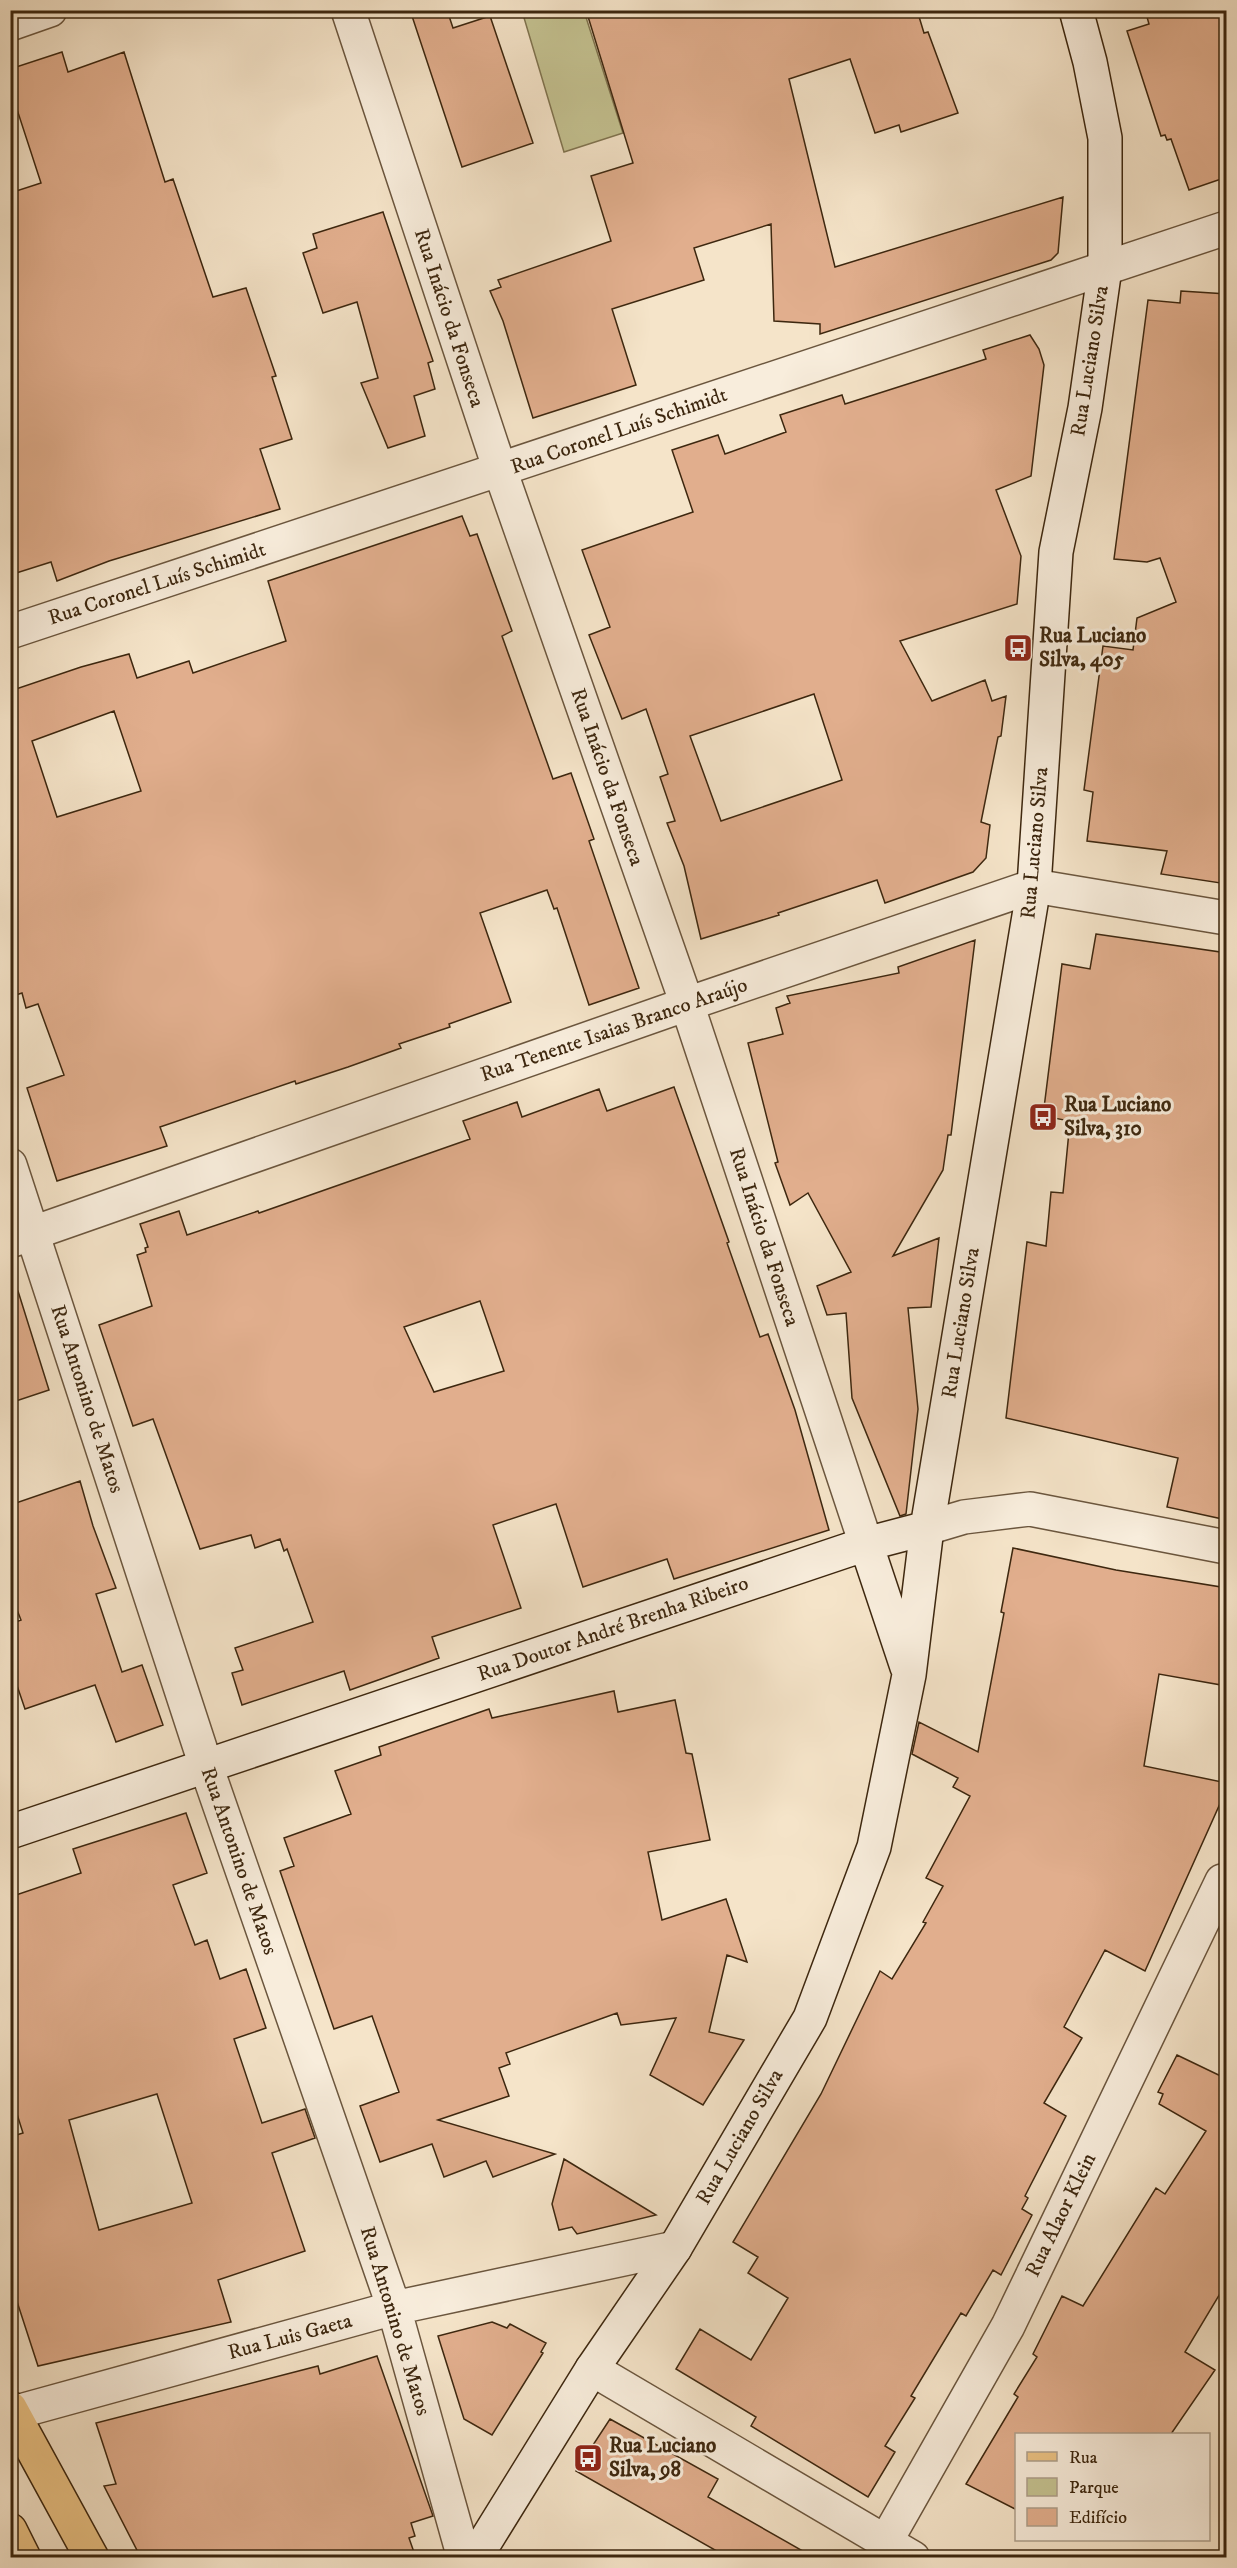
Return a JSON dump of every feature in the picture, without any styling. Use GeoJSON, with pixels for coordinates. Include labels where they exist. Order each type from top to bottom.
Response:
{"type":"FeatureCollection","features":[{"type":"Feature","properties":{"kind":"main road"},"geometry":{"type":"LineString","coordinates":[[12,2410],[92,2558]]}},
{"type":"Feature","properties":{"kind":"main road"},"geometry":{"type":"LineString","coordinates":[[10,2530],[24,2558]]}},
{"type":"Feature","properties":{"kind":"street"},"geometry":{"type":"LineString","coordinates":[[10,24],[50,10]]}},
{"type":"Feature","properties":{"kind":"street","name":"Rua Inácio da Fonseca"},"geometry":{"type":"LineString","coordinates":[[348,10],[500,470],[687,1004],[866,1544]]}},
{"type":"Feature","properties":{"kind":"street","name":"Rua Luciano Silva"},"geometry":{"type":"LineString","coordinates":[[475,2558],[592,2369],[675,2247],[810,2018],[874,1847],[909,1675],[927,1528],[1034,886],[1056,552],[1085,408],[1105,268],[1105,138],[1090,62],[1076,10]]}},
{"type":"Feature","properties":{"kind":"street","name":"Rua Coronel Luís Schimidt"},"geometry":{"type":"LineString","coordinates":[[10,632],[1227,228]]}},
{"type":"Feature","properties":{"kind":"street","name":"Rua Tenente Isaias Branco Araújo"},"geometry":{"type":"LineString","coordinates":[[22,1237],[687,1004],[1034,886],[1227,918]]}},
{"type":"Feature","properties":{"kind":"street","name":"Rua Antonino de Matos"},"geometry":{"type":"LineString","coordinates":[[10,1165],[22,1237],[394,2308],[464,2558]]}},
{"type":"Feature","properties":{"kind":"street","name":"Rua Doutor André Brenha Ribeiro"},"geometry":{"type":"LineString","coordinates":[[10,1832],[866,1544],[964,1517],[1030,1509],[1227,1547]]}},
{"type":"Feature","properties":{"kind":"street","name":"Rua Luciano Silva"},"geometry":{"type":"LineString","coordinates":[[866,1544],[909,1675]]}},
{"type":"Feature","properties":{"kind":"street","name":"Rua Alaor Klein"},"geometry":{"type":"LineString","coordinates":[[899,2549],[1222,1881]]}},
{"type":"Feature","properties":{"kind":"street","name":"Rua Luis Gaeta"},"geometry":{"type":"LineString","coordinates":[[12,2410],[394,2308],[675,2247]]}},
{"type":"Feature","properties":{"kind":"street"},"geometry":{"type":"LineString","coordinates":[[592,2369],[899,2549]]}},
{"type":"Feature","properties":{"kind":"green space"},"geometry":{"type":"Polygon","coordinates":[[[522,11],[584,11],[623,133],[564,152],[522,11]]]}},
{"type":"Feature","properties":{"kind":"building"},"geometry":{"type":"Polygon","coordinates":[[[410,10],[447,10],[453,28],[490,16],[533,143],[462,167],[410,10]]]}},
{"type":"Feature","properties":{"kind":"building"},"geometry":{"type":"Polygon","coordinates":[[[586,10],[917,10],[924,33],[928,32],[958,113],[901,132],[899,125],[875,133],[850,59],[789,79],[835,267],[1063,197],[1058,253],[1051,260],[820,334],[820,324],[774,321],[771,224],[694,248],[704,280],[612,309],[636,385],[533,418],[503,321],[490,291],[501,287],[498,280],[611,241],[591,176],[633,163],[586,10]]]}},
{"type":"Feature","properties":{"kind":"building"},"geometry":{"type":"Polygon","coordinates":[[[1145,10],[1227,10],[1227,177],[1189,190],[1171,139],[1167,140],[1165,135],[1161,136],[1127,31],[1149,24],[1145,10]]]}},
{"type":"Feature","properties":{"kind":"building"},"geometry":{"type":"Polygon","coordinates":[[[62,52],[68,72],[124,52],[165,182],[173,179],[213,297],[246,288],[276,376],[272,377],[292,439],[260,449],[280,509],[109,561],[57,581],[51,562],[10,575],[10,193],[41,183],[10,88],[10,69],[62,52]]]}},
{"type":"Feature","properties":{"kind":"building"},"geometry":{"type":"Polygon","coordinates":[[[383,212],[433,361],[428,363],[435,389],[414,396],[425,436],[388,448],[361,383],[378,378],[357,302],[323,313],[303,253],[317,248],[313,234],[383,212]]]}},
{"type":"Feature","properties":{"kind":"building"},"geometry":{"type":"Polygon","coordinates":[[[1181,291],[1227,294],[1221,357],[1227,357],[1227,884],[1161,874],[1167,851],[1087,841],[1093,792],[1084,790],[1103,646],[1133,650],[1137,618],[1176,602],[1160,558],[1147,562],[1114,559],[1148,300],[1180,303],[1181,291]]]}},
{"type":"Feature","properties":{"kind":"building"},"geometry":{"type":"Polygon","coordinates":[[[1030,335],[1039,349],[1044,365],[1031,476],[996,490],[1021,556],[1017,604],[900,641],[932,701],[985,680],[992,701],[1006,696],[1001,736],[998,737],[981,822],[990,825],[986,858],[973,872],[885,903],[877,880],[778,913],[779,915],[701,939],[684,866],[667,823],[675,821],[660,777],[668,774],[646,709],[622,719],[589,635],[610,627],[582,550],[693,512],[672,450],[718,435],[725,454],[786,432],[780,415],[842,395],[845,404],[986,359],[983,350],[1030,335]],[[814,694],[690,736],[721,821],[842,780],[814,694]]]}},
{"type":"Feature","properties":{"kind":"building"},"geometry":{"type":"Polygon","coordinates":[[[462,516],[470,536],[477,534],[512,631],[502,636],[553,779],[571,773],[594,839],[589,841],[639,988],[589,1005],[557,908],[554,909],[547,890],[480,913],[511,1002],[449,1024],[450,1027],[399,1044],[401,1048],[348,1067],[296,1084],[295,1081],[160,1127],[167,1146],[57,1181],[27,1088],[64,1075],[38,1004],[26,1008],[22,993],[10,997],[10,691],[81,667],[129,654],[137,678],[189,661],[193,673],[286,641],[268,581],[462,516]],[[114,711],[32,741],[57,817],[141,791],[114,711]]]}},
{"type":"Feature","properties":{"kind":"building"},"geometry":{"type":"Polygon","coordinates":[[[1096,934],[1227,953],[1227,1520],[1167,1507],[1178,1458],[1006,1418],[1027,1242],[1046,1246],[1051,1192],[1063,1193],[1070,1121],[1043,1116],[1062,964],[1090,969],[1096,934]]]}},
{"type":"Feature","properties":{"kind":"building"},"geometry":{"type":"Polygon","coordinates":[[[975,940],[951,1135],[948,1135],[943,1170],[893,1256],[939,1238],[931,1307],[908,1308],[918,1409],[906,1514],[900,1516],[852,1398],[846,1313],[827,1315],[817,1286],[851,1272],[808,1193],[790,1205],[775,1163],[778,1162],[748,1043],[783,1034],[776,1008],[790,1003],[787,996],[899,973],[898,967],[975,940]]]}},
{"type":"Feature","properties":{"kind":"building"},"geometry":{"type":"Polygon","coordinates":[[[674,1087],[760,1337],[768,1334],[795,1410],[829,1530],[674,1579],[667,1559],[583,1587],[556,1504],[493,1525],[521,1608],[432,1637],[439,1658],[350,1690],[344,1671],[242,1705],[232,1673],[243,1670],[235,1648],[313,1622],[287,1549],[284,1551],[280,1539],[255,1548],[251,1535],[200,1549],[153,1419],[133,1426],[99,1325],[152,1306],[137,1255],[146,1252],[145,1248],[148,1247],[140,1224],[179,1211],[187,1235],[258,1211],[259,1213],[470,1139],[463,1121],[517,1102],[522,1117],[599,1089],[607,1111],[674,1087]],[[480,1301],[404,1327],[434,1392],[504,1371],[480,1301]]]}},
{"type":"Feature","properties":{"kind":"building"},"geometry":{"type":"Polygon","coordinates":[[[18,1291],[49,1390],[10,1403],[10,1292],[18,1291]]]}},
{"type":"Feature","properties":{"kind":"building"},"geometry":{"type":"Polygon","coordinates":[[[80,1481],[93,1526],[116,1588],[96,1594],[122,1672],[142,1665],[163,1725],[116,1742],[95,1685],[25,1709],[10,1665],[10,1624],[21,1620],[10,1592],[10,1505],[80,1481]]]}},
{"type":"Feature","properties":{"kind":"building"},"geometry":{"type":"Polygon","coordinates":[[[1013,1548],[1116,1570],[1227,1588],[1227,1686],[1159,1674],[1144,1766],[1227,1783],[1227,1788],[1145,1971],[1105,1950],[1064,2027],[1082,2038],[1044,2103],[1066,2116],[1025,2196],[1028,2198],[1022,2209],[1032,2215],[1001,2275],[993,2270],[966,2316],[961,2313],[911,2396],[915,2398],[885,2446],[895,2452],[868,2497],[751,2426],[756,2417],[676,2369],[700,2329],[751,2360],[788,2298],[748,2273],[758,2257],[733,2242],[821,2094],[880,1971],[892,1979],[926,1923],[923,1922],[943,1886],[926,1878],[970,1796],[953,1787],[958,1778],[912,1754],[919,1722],[978,1752],[1004,1613],[1001,1612],[1013,1548]]]}},
{"type":"Feature","properties":{"kind":"building"},"geometry":{"type":"Polygon","coordinates":[[[614,1691],[618,1712],[675,1700],[686,1753],[692,1754],[710,1840],[648,1852],[662,1920],[726,1899],[747,1962],[727,1955],[709,2032],[744,2040],[703,2105],[650,2075],[676,2018],[621,2025],[617,2013],[506,2053],[510,2064],[499,2068],[509,2096],[438,2120],[555,2154],[493,2177],[486,2161],[444,2177],[432,2144],[380,2162],[360,2106],[399,2092],[372,2016],[334,2029],[280,1871],[294,1866],[284,1838],[351,1814],[335,1771],[381,1755],[379,1747],[489,1709],[492,1718],[614,1691]]]}},
{"type":"Feature","properties":{"kind":"building"},"geometry":{"type":"Polygon","coordinates":[[[186,1813],[207,1873],[173,1885],[195,1945],[207,1940],[220,1979],[246,1969],[266,2028],[234,2039],[262,2123],[305,2109],[315,2138],[272,2153],[305,2251],[218,2280],[231,2322],[38,2366],[10,2280],[10,2137],[23,2133],[10,2092],[10,1897],[81,1873],[73,1849],[186,1813]],[[157,2094],[69,2120],[99,2230],[192,2203],[157,2094]]]}},
{"type":"Feature","properties":{"kind":"building"},"geometry":{"type":"Polygon","coordinates":[[[1177,2055],[1227,2079],[1227,2282],[1185,2352],[1215,2370],[1172,2433],[1015,2433],[1015,2509],[966,2484],[1018,2397],[1014,2394],[1037,2357],[1033,2354],[1062,2296],[1083,2306],[1156,2188],[1165,2194],[1206,2131],[1159,2104],[1163,2094],[1158,2092],[1177,2055]]]}},
{"type":"Feature","properties":{"kind":"building"},"geometry":{"type":"Polygon","coordinates":[[[564,2159],[656,2215],[577,2234],[572,2227],[559,2230],[552,2204],[564,2159]]]}},
{"type":"Feature","properties":{"kind":"building"},"geometry":{"type":"Polygon","coordinates":[[[492,2322],[507,2328],[510,2324],[546,2343],[541,2352],[543,2353],[492,2435],[464,2419],[438,2336],[492,2322]]]}},
{"type":"Feature","properties":{"kind":"building"},"geometry":{"type":"Polygon","coordinates":[[[377,2356],[433,2516],[411,2523],[415,2536],[409,2538],[416,2558],[141,2558],[104,2486],[116,2484],[96,2423],[318,2366],[320,2374],[377,2356]]]}},
{"type":"Feature","properties":{"kind":"building"},"geometry":{"type":"Polygon","coordinates":[[[610,2419],[718,2479],[708,2497],[815,2558],[729,2558],[576,2471],[610,2419]]]}},
{"type":"Feature","properties":{"kind":"place","name":"Rua Luciano Silva, 405"},"geometry":{"type":"Point","coordinates":[1018,648]}},
{"type":"Feature","properties":{"kind":"place","name":"Rua Luciano Silva, 310"},"geometry":{"type":"Point","coordinates":[1043,1117]}},
{"type":"Feature","properties":{"kind":"place","name":"Rua Luciano Silva, 98"},"geometry":{"type":"Point","coordinates":[588,2458]}}]}
